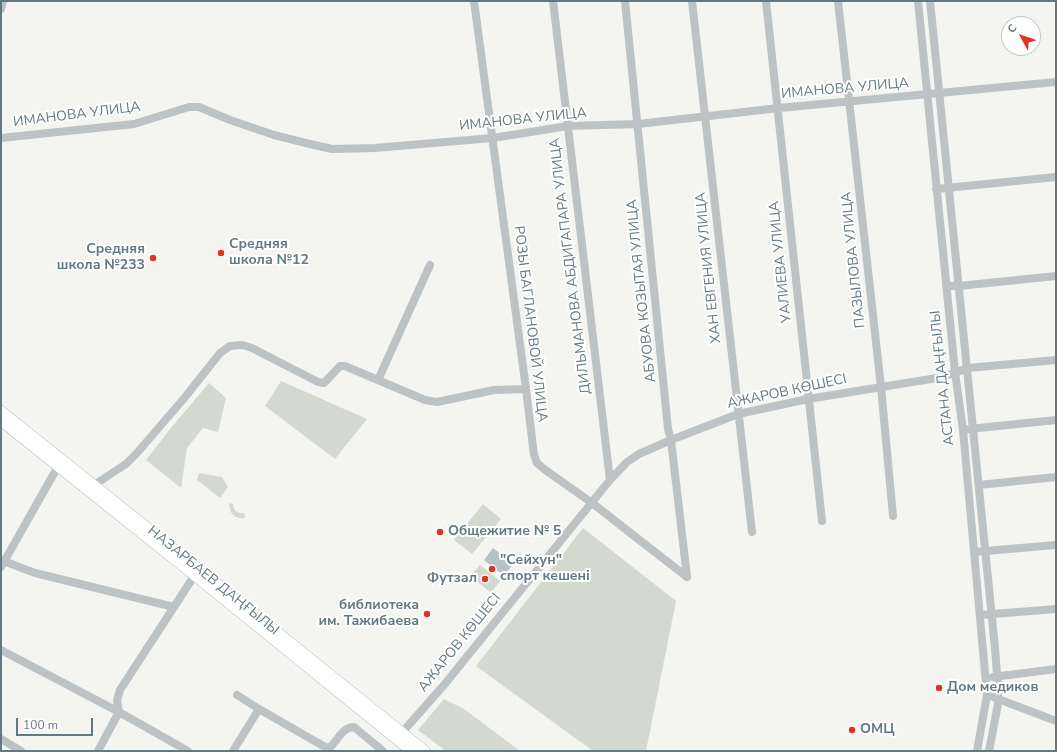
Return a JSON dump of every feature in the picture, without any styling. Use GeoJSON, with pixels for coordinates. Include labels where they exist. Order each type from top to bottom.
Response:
{"type":"FeatureCollection","features":[{"type":"Feature","properties":{"kind":"main road","name":"НАЗАРБАЕВ ДАҢҒЫЛЫ"},"geometry":{"type":"LineString","coordinates":[[1,412],[59,463],[94,485],[196,572]]}},
{"type":"Feature","properties":{"kind":"main road","name":"НАЗАРБАЕВ ДАҢҒЫЛЫ"},"geometry":{"type":"LineString","coordinates":[[1,421],[59,463],[399,737],[424,751]]}},
{"type":"Feature","properties":{"kind":"main road","name":"НАЗАРБАЕВ ДАҢҒЫЛЫ"},"geometry":{"type":"LineString","coordinates":[[399,737],[411,751]]}},
{"type":"Feature","properties":{"kind":"street"},"geometry":{"type":"LineString","coordinates":[[1,9],[3,1]]}},
{"type":"Feature","properties":{"kind":"street","name":"РОЗЫ БАГЛАНОВОЙ УЛИЦА"},"geometry":{"type":"LineString","coordinates":[[474,1],[534,455],[537,463],[592,503],[688,577]]}},
{"type":"Feature","properties":{"kind":"street","name":"ДИЛЬМАНОВА АБДИГАПАРА УЛИЦА"},"geometry":{"type":"LineString","coordinates":[[553,1],[610,480]]}},
{"type":"Feature","properties":{"kind":"street","name":"АБУОВА КОЗЫТАЯ УЛИЦА"},"geometry":{"type":"LineString","coordinates":[[625,1],[668,429],[671,440],[688,577]]}},
{"type":"Feature","properties":{"kind":"street","name":"ХАН ЕВГЕНИЯ УЛИЦА"},"geometry":{"type":"LineString","coordinates":[[692,1],[752,532]]}},
{"type":"Feature","properties":{"kind":"street","name":"УАЛИЕВА УЛИЦА"},"geometry":{"type":"LineString","coordinates":[[766,1],[779,108],[808,399],[822,521]]}},
{"type":"Feature","properties":{"kind":"street","name":"ПАЗЫЛОВА УЛИЦА"},"geometry":{"type":"LineString","coordinates":[[838,1],[894,516]]}},
{"type":"Feature","properties":{"kind":"street","name":"АСТАНА ДАҢҒЫЛЫ"},"geometry":{"type":"LineString","coordinates":[[918,1],[926,94],[962,430],[986,678],[987,695],[977,751]]}},
{"type":"Feature","properties":{"kind":"street","name":"АСТАНА ДАҢҒЫЛЫ"},"geometry":{"type":"LineString","coordinates":[[930,1],[938,94],[968,368],[998,677],[998,699],[989,751]]}},
{"type":"Feature","properties":{"kind":"street","name":"ИМАНОВА УЛИЦА"},"geometry":{"type":"LineString","coordinates":[[1,138],[134,124],[189,107],[199,107],[230,120],[274,135],[332,150],[375,148],[493,138],[568,126],[638,124],[779,108],[1056,82]]}},
{"type":"Feature","properties":{"kind":"street"},"geometry":{"type":"LineString","coordinates":[[936,189],[1056,177]]}},
{"type":"Feature","properties":{"kind":"street"},"geometry":{"type":"LineString","coordinates":[[378,380],[430,265]]}},
{"type":"Feature","properties":{"kind":"street"},"geometry":{"type":"LineString","coordinates":[[946,286],[1056,276]]}},
{"type":"Feature","properties":{"kind":"street"},"geometry":{"type":"LineString","coordinates":[[94,485],[126,464],[137,453],[186,396],[220,353],[230,346],[242,345],[252,348],[318,382],[324,383],[340,366],[345,366],[426,400],[437,402],[494,390],[526,389]]}},
{"type":"Feature","properties":{"kind":"street","name":"АЖАРОВ КӨШЕСІ"},"geometry":{"type":"LineString","coordinates":[[399,737],[444,685],[610,480],[628,462],[639,454],[738,414],[808,399],[943,377],[968,368],[1056,360]]}},
{"type":"Feature","properties":{"kind":"street"},"geometry":{"type":"LineString","coordinates":[[962,430],[1056,420]]}},
{"type":"Feature","properties":{"kind":"street"},"geometry":{"type":"LineString","coordinates":[[59,463],[2,562],[35,573],[174,606]]}},
{"type":"Feature","properties":{"kind":"street"},"geometry":{"type":"LineString","coordinates":[[979,485],[1056,477]]}},
{"type":"Feature","properties":{"kind":"street"},"geometry":{"type":"LineString","coordinates":[[974,552],[1056,545]]}},
{"type":"Feature","properties":{"kind":"street"},"geometry":{"type":"LineString","coordinates":[[98,751],[119,712],[118,700],[120,690],[196,572]]}},
{"type":"Feature","properties":{"kind":"street"},"geometry":{"type":"LineString","coordinates":[[980,615],[1056,609]]}},
{"type":"Feature","properties":{"kind":"street"},"geometry":{"type":"LineString","coordinates":[[1,650],[119,712],[188,751]]}},
{"type":"Feature","properties":{"kind":"street"},"geometry":{"type":"LineString","coordinates":[[986,678],[1056,669]]}},
{"type":"Feature","properties":{"kind":"street"},"geometry":{"type":"LineString","coordinates":[[237,695],[325,747],[329,748],[344,730],[349,727],[354,727],[383,751]]}},
{"type":"Feature","properties":{"kind":"street"},"geometry":{"type":"LineString","coordinates":[[987,695],[1056,721]]}},
{"type":"Feature","properties":{"kind":"street"},"geometry":{"type":"LineString","coordinates":[[233,751],[259,709]]}},
{"type":"Feature","properties":{"kind":"street"},"geometry":{"type":"LineString","coordinates":[[1,739],[21,751]]}},
{"type":"Feature","properties":{"kind":"shaded area"},"geometry":{"type":"Polygon","coordinates":[[[281,381],[367,419],[335,459],[265,406],[281,381]]]}},
{"type":"Feature","properties":{"kind":"shaded area"},"geometry":{"type":"Polygon","coordinates":[[[209,383],[226,398],[218,432],[203,428],[187,448],[181,488],[146,460],[209,383]]]}},
{"type":"Feature","properties":{"kind":"shaded area"},"geometry":{"type":"Polygon","coordinates":[[[199,473],[222,477],[228,487],[220,498],[197,480],[199,473]]]}},
{"type":"Feature","properties":{"kind":"shaded area"},"geometry":{"type":"Polygon","coordinates":[[[229,503],[233,504],[236,512],[244,513],[245,518],[238,518],[233,515],[229,507],[229,503]]]}},
{"type":"Feature","properties":{"kind":"shaded area"},"geometry":{"type":"Polygon","coordinates":[[[483,504],[501,519],[472,554],[454,540],[483,504]]]}},
{"type":"Feature","properties":{"kind":"shaded area"},"geometry":{"type":"Polygon","coordinates":[[[583,528],[676,601],[646,751],[593,751],[476,666],[583,528]]]}},
{"type":"Feature","properties":{"kind":"shaded area"},"geometry":{"type":"Polygon","coordinates":[[[493,548],[513,564],[504,576],[484,560],[493,548]]]}},
{"type":"Feature","properties":{"kind":"shaded area","name":"Футзал"},"geometry":{"type":"Polygon","coordinates":[[[480,565],[500,581],[491,593],[471,576],[480,565]]]}},
{"type":"Feature","properties":{"kind":"shaded area"},"geometry":{"type":"Polygon","coordinates":[[[444,699],[464,709],[520,751],[446,751],[418,730],[444,699]]]}},
{"type":"Feature","properties":{"kind":"place","name":"Средняя школа №12"},"geometry":{"type":"Point","coordinates":[221,253]}},
{"type":"Feature","properties":{"kind":"place","name":"Средняя школа №233"},"geometry":{"type":"Point","coordinates":[153,258]}},
{"type":"Feature","properties":{"kind":"place","name":"Общежитие № 5"},"geometry":{"type":"Point","coordinates":[440,532]}},
{"type":"Feature","properties":{"kind":"place","name":"\"Сейхун\" спорт кешені"},"geometry":{"type":"Point","coordinates":[492,569]}},
{"type":"Feature","properties":{"kind":"place","name":"Футзал"},"geometry":{"type":"Point","coordinates":[485,579]}},
{"type":"Feature","properties":{"kind":"place","name":"библиотека им. Тажибаева"},"geometry":{"type":"Point","coordinates":[427,614]}},
{"type":"Feature","properties":{"kind":"place","name":"Дом медиков"},"geometry":{"type":"Point","coordinates":[939,688]}},
{"type":"Feature","properties":{"kind":"place","name":"ОМЦ"},"geometry":{"type":"Point","coordinates":[852,730]}}]}
